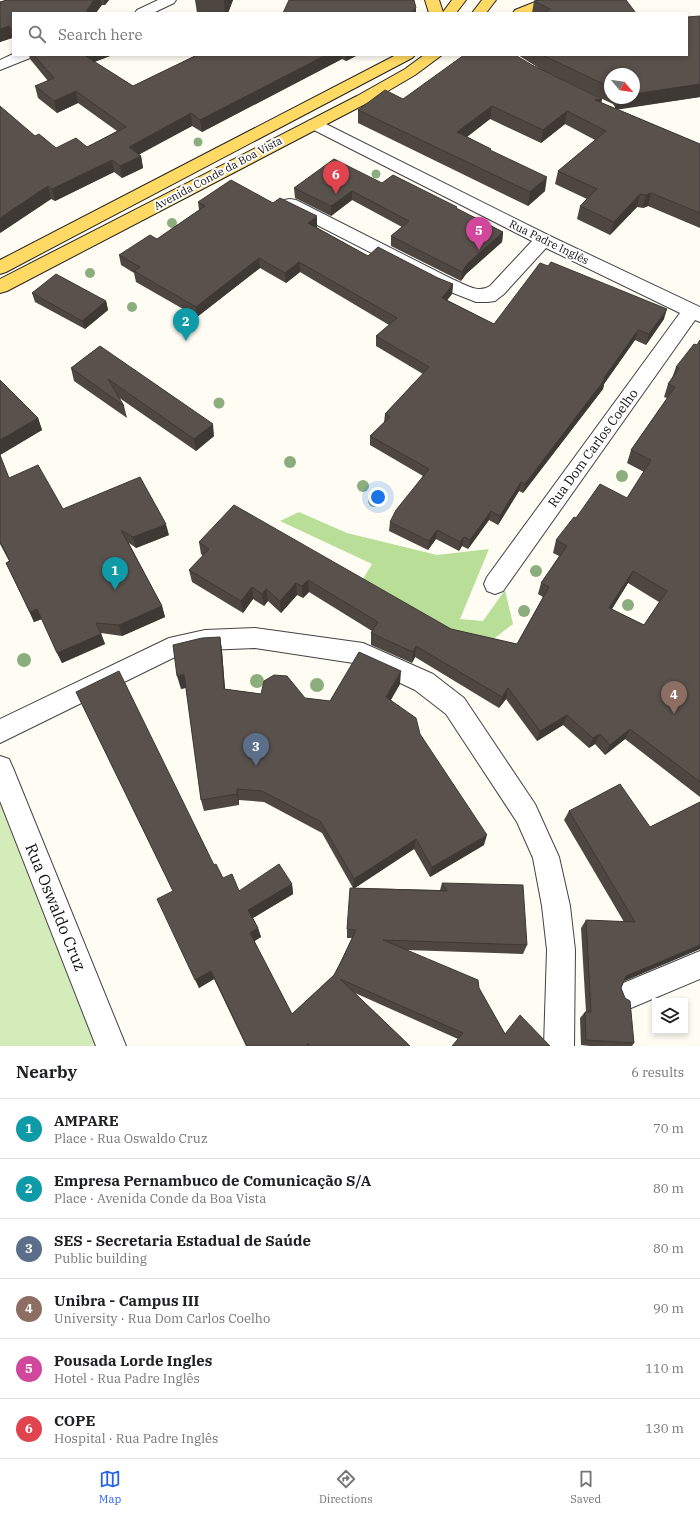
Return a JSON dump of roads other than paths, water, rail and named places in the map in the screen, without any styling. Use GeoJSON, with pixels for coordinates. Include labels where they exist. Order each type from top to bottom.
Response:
{"type":"FeatureCollection","features":[{"type":"Feature","properties":{"kind":"main road"},"geometry":{"type":"LineString","coordinates":[[432,0],[436,12]]}},
{"type":"Feature","properties":{"kind":"main road"},"geometry":{"type":"LineString","coordinates":[[450,12],[459,0]]}},
{"type":"Feature","properties":{"kind":"main road"},"geometry":{"type":"LineString","coordinates":[[480,12],[489,0]]}},
{"type":"Feature","properties":{"kind":"main road"},"geometry":{"type":"LineString","coordinates":[[523,12],[553,0]]}},
{"type":"Feature","properties":{"kind":"main road","name":"Avenida Conde da Boa Vista"},"geometry":{"type":"LineString","coordinates":[[0,268],[405,56]]}},
{"type":"Feature","properties":{"kind":"main road","name":"Avenida Conde da Boa Vista"},"geometry":{"type":"LineString","coordinates":[[0,287],[314,124],[410,72],[434,56]]}},
{"type":"Feature","properties":{"kind":"street"},"geometry":{"type":"LineString","coordinates":[[144,12],[169,0]]}},
{"type":"Feature","properties":{"kind":"street"},"geometry":{"type":"LineString","coordinates":[[0,65],[22,56]]}},
{"type":"Feature","properties":{"kind":"street","name":"Rua Padre Inglês"},"geometry":{"type":"LineString","coordinates":[[314,124],[544,240],[696,313]]}},
{"type":"Feature","properties":{"kind":"street"},"geometry":{"type":"LineString","coordinates":[[284,200],[386,254],[445,283],[476,296],[488,296],[497,290],[544,240]]}},
{"type":"Feature","properties":{"kind":"street","name":"Rua Dom Carlos Coelho"},"geometry":{"type":"LineString","coordinates":[[495,584],[696,313]]}},
{"type":"Feature","properties":{"kind":"street"},"geometry":{"type":"LineString","coordinates":[[0,731],[169,648],[204,640],[255,638],[363,654],[424,682],[455,706],[526,813],[546,857],[556,906],[561,950],[559,1046]]}},
{"type":"Feature","properties":{"kind":"street","name":"Rua Oswaldo Cruz"},"geometry":{"type":"LineString","coordinates":[[0,768],[112,1046]]}},
{"type":"Feature","properties":{"kind":"street"},"geometry":{"type":"LineString","coordinates":[[632,994],[700,966]]}},
{"type":"Feature","properties":{"kind":"place","name":"COPE"},"geometry":{"type":"Point","coordinates":[336,194]}},
{"type":"Feature","properties":{"kind":"place","name":"Pousada Lorde Ingles"},"geometry":{"type":"Point","coordinates":[479,250]}},
{"type":"Feature","properties":{"kind":"place","name":"Empresa Pernambuco de Comunicação S/A"},"geometry":{"type":"Point","coordinates":[186,341]}},
{"type":"Feature","properties":{"kind":"place","name":"AMPARE"},"geometry":{"type":"Point","coordinates":[115,590]}},
{"type":"Feature","properties":{"kind":"place","name":"Unibra - Campus III"},"geometry":{"type":"Point","coordinates":[674,714]}},
{"type":"Feature","properties":{"kind":"place","name":"SES - Secretaria Estadual de Saúde"},"geometry":{"type":"Point","coordinates":[256,766]}}]}
